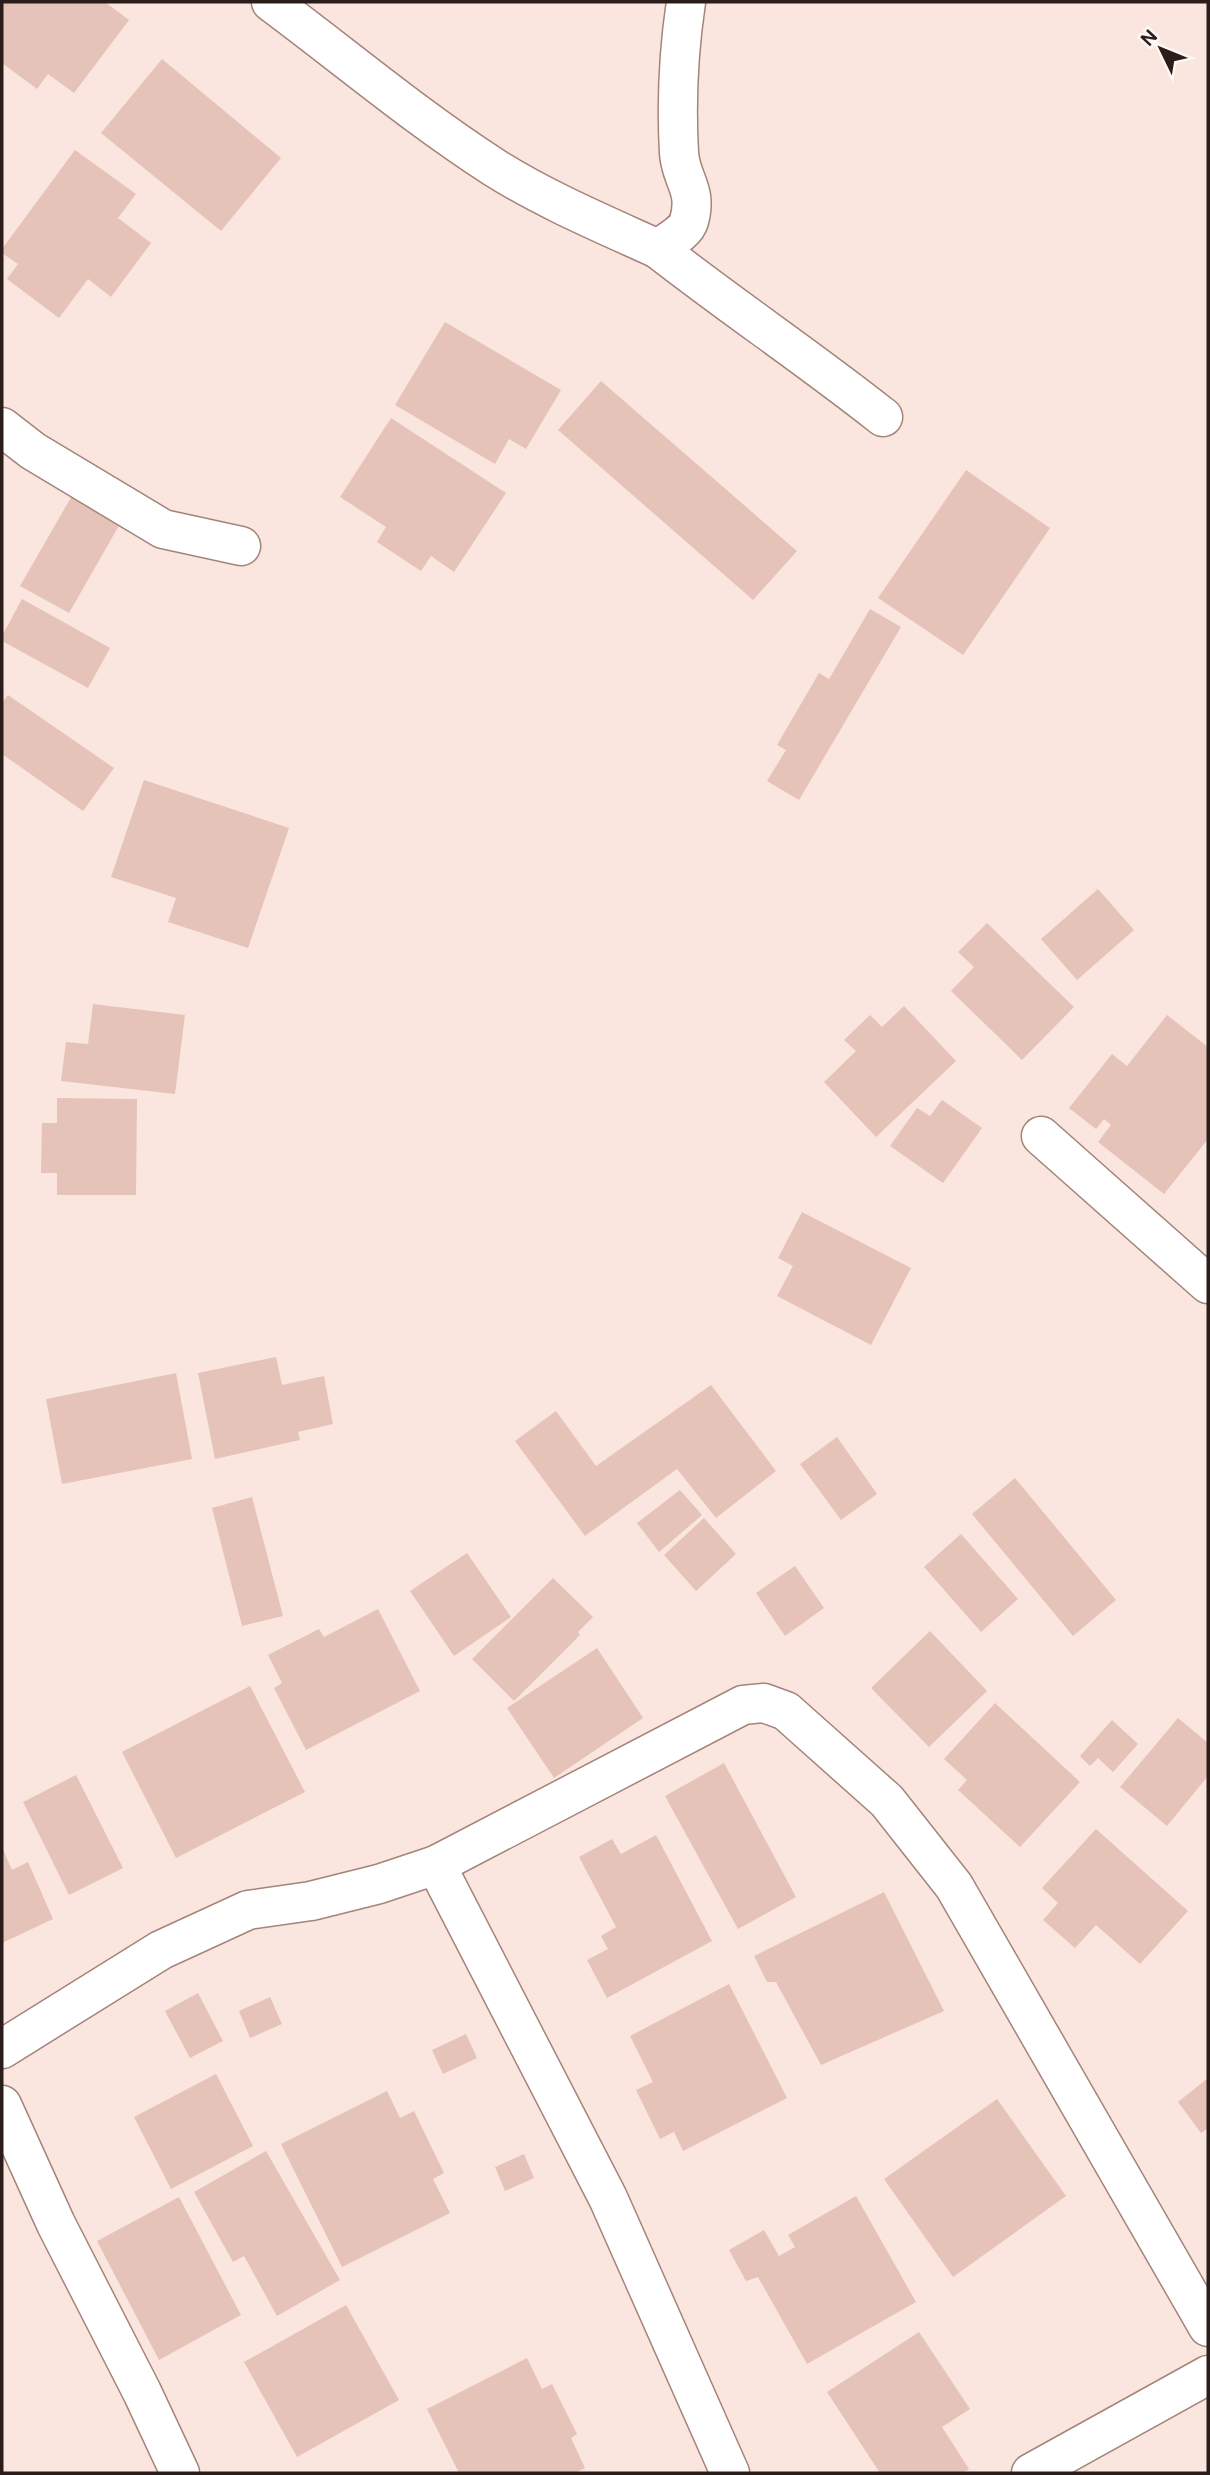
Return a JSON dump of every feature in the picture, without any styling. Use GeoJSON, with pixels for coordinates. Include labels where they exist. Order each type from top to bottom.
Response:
{"type":"FeatureCollection","features":[{"type":"Feature","properties":{"kind":"street"},"geometry":{"type":"LineString","coordinates":[[271,2],[496,168],[576,211],[658,249],[883,417]]}},
{"type":"Feature","properties":{"kind":"street"},"geometry":{"type":"LineString","coordinates":[[658,249],[688,225],[694,201],[680,158],[676,89],[678,53],[686,2]]}},
{"type":"Feature","properties":{"kind":"street"},"geometry":{"type":"LineString","coordinates":[[2,427],[33,451],[163,529],[241,547]]}},
{"type":"Feature","properties":{"kind":"street"},"geometry":{"type":"LineString","coordinates":[[1041,1136],[1208,1284]]}},
{"type":"Feature","properties":{"kind":"street"},"geometry":{"type":"LineString","coordinates":[[2,2049],[161,1950],[248,1910],[311,1901],[379,1884],[436,1865],[743,1705],[764,1703],[786,1711],[887,1801],[954,1886],[1208,2327]]}},
{"type":"Feature","properties":{"kind":"street"},"geometry":{"type":"LineString","coordinates":[[436,1865],[608,2198],[730,2473]]}},
{"type":"Feature","properties":{"kind":"street"},"geometry":{"type":"LineString","coordinates":[[2,2105],[56,2224],[180,2473]]}},
{"type":"Feature","properties":{"kind":"street"},"geometry":{"type":"LineString","coordinates":[[1031,2473],[1208,2375]]}},
{"type":"Feature","properties":{"kind":"building"},"geometry":{"type":"Polygon","coordinates":[[[2,2],[105,2],[129,20],[74,93],[48,74],[37,89],[2,63],[2,2]]]}},
{"type":"Feature","properties":{"kind":"building"},"geometry":{"type":"Polygon","coordinates":[[[162,59],[281,158],[221,231],[101,133],[162,59]]]}},
{"type":"Feature","properties":{"kind":"building"},"geometry":{"type":"Polygon","coordinates":[[[75,150],[136,194],[118,218],[151,243],[111,297],[88,279],[59,318],[7,279],[18,264],[2,253],[2,249],[75,150]]]}},
{"type":"Feature","properties":{"kind":"building"},"geometry":{"type":"Polygon","coordinates":[[[445,322],[561,390],[526,449],[509,439],[495,464],[395,405],[445,322]]]}},
{"type":"Feature","properties":{"kind":"building"},"geometry":{"type":"Polygon","coordinates":[[[601,381],[797,551],[753,600],[558,430],[601,381]]]}},
{"type":"Feature","properties":{"kind":"building"},"geometry":{"type":"Polygon","coordinates":[[[391,418],[506,493],[454,572],[431,556],[421,571],[377,542],[386,527],[340,497],[391,418]]]}},
{"type":"Feature","properties":{"kind":"building"},"geometry":{"type":"Polygon","coordinates":[[[966,470],[1050,528],[963,655],[878,598],[966,470]]]}},
{"type":"Feature","properties":{"kind":"building"},"geometry":{"type":"Polygon","coordinates":[[[73,494],[121,522],[69,613],[20,586],[73,494]]]}},
{"type":"Feature","properties":{"kind":"building"},"geometry":{"type":"Polygon","coordinates":[[[22,599],[110,648],[88,688],[2,641],[2,636],[22,599]]]}},
{"type":"Feature","properties":{"kind":"building"},"geometry":{"type":"Polygon","coordinates":[[[870,609],[901,627],[799,800],[767,781],[786,750],[777,745],[819,673],[829,679],[870,609]]]}},
{"type":"Feature","properties":{"kind":"building"},"geometry":{"type":"Polygon","coordinates":[[[8,695],[114,768],[83,811],[2,754],[2,703],[8,695]]]}},
{"type":"Feature","properties":{"kind":"building"},"geometry":{"type":"Polygon","coordinates":[[[144,780],[289,828],[248,948],[168,922],[176,898],[111,877],[144,780]]]}},
{"type":"Feature","properties":{"kind":"building"},"geometry":{"type":"Polygon","coordinates":[[[1098,889],[1134,930],[1077,980],[1041,939],[1098,889]]]}},
{"type":"Feature","properties":{"kind":"building"},"geometry":{"type":"Polygon","coordinates":[[[987,923],[1074,1007],[1022,1060],[951,991],[974,967],[958,952],[987,923]]]}},
{"type":"Feature","properties":{"kind":"building"},"geometry":{"type":"Polygon","coordinates":[[[93,1004],[185,1015],[175,1094],[61,1081],[66,1042],[88,1044],[93,1004]]]}},
{"type":"Feature","properties":{"kind":"building"},"geometry":{"type":"Polygon","coordinates":[[[904,1006],[956,1061],[876,1137],[824,1082],[856,1051],[844,1040],[870,1015],[882,1027],[904,1006]]]}},
{"type":"Feature","properties":{"kind":"building"},"geometry":{"type":"Polygon","coordinates":[[[1167,1015],[1208,1047],[1208,1139],[1164,1194],[1098,1142],[1111,1125],[1104,1119],[1096,1129],[1069,1108],[1112,1054],[1127,1066],[1167,1015]]]}},
{"type":"Feature","properties":{"kind":"building"},"geometry":{"type":"Polygon","coordinates":[[[57,1098],[137,1099],[136,1195],[57,1195],[57,1173],[41,1173],[42,1123],[57,1123],[57,1098]]]}},
{"type":"Feature","properties":{"kind":"building"},"geometry":{"type":"Polygon","coordinates":[[[942,1100],[982,1128],[943,1183],[890,1146],[917,1108],[930,1116],[942,1100]]]}},
{"type":"Feature","properties":{"kind":"building"},"geometry":{"type":"Polygon","coordinates":[[[802,1212],[911,1268],[871,1345],[777,1296],[793,1266],[778,1258],[802,1212]]]}},
{"type":"Feature","properties":{"kind":"building"},"geometry":{"type":"Polygon","coordinates":[[[276,1357],[282,1385],[324,1376],[333,1424],[298,1432],[300,1440],[215,1459],[198,1373],[276,1357]]]}},
{"type":"Feature","properties":{"kind":"building"},"geometry":{"type":"Polygon","coordinates":[[[176,1373],[192,1459],[62,1484],[46,1399],[176,1373]]]}},
{"type":"Feature","properties":{"kind":"building"},"geometry":{"type":"Polygon","coordinates":[[[711,1385],[776,1471],[716,1518],[677,1469],[585,1536],[515,1441],[556,1411],[596,1466],[711,1385]]]}},
{"type":"Feature","properties":{"kind":"building"},"geometry":{"type":"Polygon","coordinates":[[[837,1437],[877,1494],[841,1520],[800,1464],[837,1437]]]}},
{"type":"Feature","properties":{"kind":"building"},"geometry":{"type":"Polygon","coordinates":[[[1015,1478],[1116,1600],[1073,1636],[972,1514],[1015,1478]]]}},
{"type":"Feature","properties":{"kind":"building"},"geometry":{"type":"Polygon","coordinates":[[[680,1490],[702,1515],[659,1552],[637,1523],[680,1490]]]}},
{"type":"Feature","properties":{"kind":"building"},"geometry":{"type":"Polygon","coordinates":[[[252,1497],[283,1616],[242,1626],[212,1508],[252,1497]]]}},
{"type":"Feature","properties":{"kind":"building"},"geometry":{"type":"Polygon","coordinates":[[[704,1518],[736,1554],[696,1591],[664,1555],[704,1518]]]}},
{"type":"Feature","properties":{"kind":"building"},"geometry":{"type":"Polygon","coordinates":[[[961,1534],[1018,1599],[981,1632],[924,1567],[961,1534]]]}},
{"type":"Feature","properties":{"kind":"building"},"geometry":{"type":"Polygon","coordinates":[[[467,1553],[511,1617],[454,1656],[410,1591],[467,1553]]]}},
{"type":"Feature","properties":{"kind":"building"},"geometry":{"type":"Polygon","coordinates":[[[795,1566],[824,1608],[785,1636],[756,1593],[795,1566]]]}},
{"type":"Feature","properties":{"kind":"building"},"geometry":{"type":"Polygon","coordinates":[[[553,1578],[593,1617],[578,1632],[580,1635],[514,1701],[472,1659],[553,1578]]]}},
{"type":"Feature","properties":{"kind":"building"},"geometry":{"type":"Polygon","coordinates":[[[378,1609],[420,1691],[306,1750],[274,1688],[282,1683],[268,1655],[319,1629],[324,1637],[378,1609]]]}},
{"type":"Feature","properties":{"kind":"building"},"geometry":{"type":"Polygon","coordinates":[[[930,1631],[987,1691],[929,1747],[871,1688],[930,1631]]]}},
{"type":"Feature","properties":{"kind":"building"},"geometry":{"type":"Polygon","coordinates":[[[597,1648],[643,1718],[554,1778],[507,1708],[597,1648]]]}},
{"type":"Feature","properties":{"kind":"building"},"geometry":{"type":"Polygon","coordinates":[[[250,1686],[305,1792],[176,1858],[122,1752],[250,1686]]]}},
{"type":"Feature","properties":{"kind":"building"},"geometry":{"type":"Polygon","coordinates":[[[995,1703],[1080,1782],[1020,1847],[958,1790],[967,1780],[944,1759],[995,1703]]]}},
{"type":"Feature","properties":{"kind":"building"},"geometry":{"type":"Polygon","coordinates":[[[1178,1718],[1208,1743],[1208,1776],[1167,1826],[1120,1787],[1178,1718]]]}},
{"type":"Feature","properties":{"kind":"building"},"geometry":{"type":"Polygon","coordinates":[[[1112,1720],[1138,1744],[1113,1772],[1098,1758],[1090,1766],[1080,1756],[1112,1720]]]}},
{"type":"Feature","properties":{"kind":"building"},"geometry":{"type":"Polygon","coordinates":[[[724,1763],[796,1897],[738,1929],[665,1796],[724,1763]]]}},
{"type":"Feature","properties":{"kind":"building"},"geometry":{"type":"Polygon","coordinates":[[[76,1775],[123,1868],[69,1895],[23,1802],[76,1775]]]}},
{"type":"Feature","properties":{"kind":"building"},"geometry":{"type":"Polygon","coordinates":[[[1096,1829],[1188,1911],[1140,1964],[1096,1925],[1075,1948],[1043,1920],[1058,1903],[1042,1888],[1096,1829]]]}},
{"type":"Feature","properties":{"kind":"building"},"geometry":{"type":"Polygon","coordinates":[[[656,1835],[712,1941],[607,1998],[587,1960],[608,1949],[601,1936],[616,1927],[579,1857],[612,1839],[621,1854],[656,1835]]]}},
{"type":"Feature","properties":{"kind":"building"},"geometry":{"type":"Polygon","coordinates":[[[2,1847],[12,1870],[28,1862],[53,1919],[2,1943],[2,1847]]]}},
{"type":"Feature","properties":{"kind":"building"},"geometry":{"type":"Polygon","coordinates":[[[884,1892],[944,2011],[821,2065],[776,1982],[767,1982],[754,1956],[884,1892]]]}},
{"type":"Feature","properties":{"kind":"building"},"geometry":{"type":"Polygon","coordinates":[[[729,1984],[787,2098],[683,2151],[674,2132],[660,2139],[636,2090],[653,2082],[630,2036],[729,1984]]]}},
{"type":"Feature","properties":{"kind":"building"},"geometry":{"type":"Polygon","coordinates":[[[198,1993],[223,2041],[190,2058],[165,2011],[198,1993]]]}},
{"type":"Feature","properties":{"kind":"building"},"geometry":{"type":"Polygon","coordinates":[[[270,1997],[282,2024],[250,2038],[239,2011],[270,1997]]]}},
{"type":"Feature","properties":{"kind":"building"},"geometry":{"type":"Polygon","coordinates":[[[466,2034],[477,2058],[443,2074],[432,2050],[466,2034]]]}},
{"type":"Feature","properties":{"kind":"building"},"geometry":{"type":"Polygon","coordinates":[[[216,2074],[253,2146],[171,2189],[134,2117],[216,2074]]]}},
{"type":"Feature","properties":{"kind":"building"},"geometry":{"type":"Polygon","coordinates":[[[1208,2078],[1208,2128],[1201,2133],[1178,2102],[1208,2078]]]}},
{"type":"Feature","properties":{"kind":"building"},"geometry":{"type":"Polygon","coordinates":[[[387,2091],[400,2118],[414,2111],[444,2173],[433,2179],[450,2213],[342,2267],[281,2144],[387,2091]]]}},
{"type":"Feature","properties":{"kind":"building"},"geometry":{"type":"Polygon","coordinates":[[[997,2099],[1066,2196],[953,2277],[884,2179],[997,2099]]]}},
{"type":"Feature","properties":{"kind":"building"},"geometry":{"type":"Polygon","coordinates":[[[266,2151],[340,2280],[277,2316],[244,2256],[233,2262],[194,2192],[266,2151]]]}},
{"type":"Feature","properties":{"kind":"building"},"geometry":{"type":"Polygon","coordinates":[[[524,2154],[534,2178],[505,2191],[495,2167],[524,2154]]]}},
{"type":"Feature","properties":{"kind":"building"},"geometry":{"type":"Polygon","coordinates":[[[856,2196],[916,2302],[807,2364],[758,2277],[746,2281],[729,2250],[764,2230],[779,2256],[795,2247],[788,2235],[856,2196]]]}},
{"type":"Feature","properties":{"kind":"building"},"geometry":{"type":"Polygon","coordinates":[[[179,2197],[241,2315],[159,2360],[97,2241],[179,2197]]]}},
{"type":"Feature","properties":{"kind":"building"},"geometry":{"type":"Polygon","coordinates":[[[346,2305],[399,2400],[297,2457],[244,2362],[346,2305]]]}},
{"type":"Feature","properties":{"kind":"building"},"geometry":{"type":"Polygon","coordinates":[[[919,2332],[970,2409],[942,2427],[969,2469],[963,2473],[880,2473],[827,2392],[919,2332]]]}},
{"type":"Feature","properties":{"kind":"building"},"geometry":{"type":"Polygon","coordinates":[[[527,2358],[542,2389],[552,2384],[577,2434],[571,2438],[585,2468],[575,2473],[459,2473],[427,2409],[527,2358]]]}}]}
